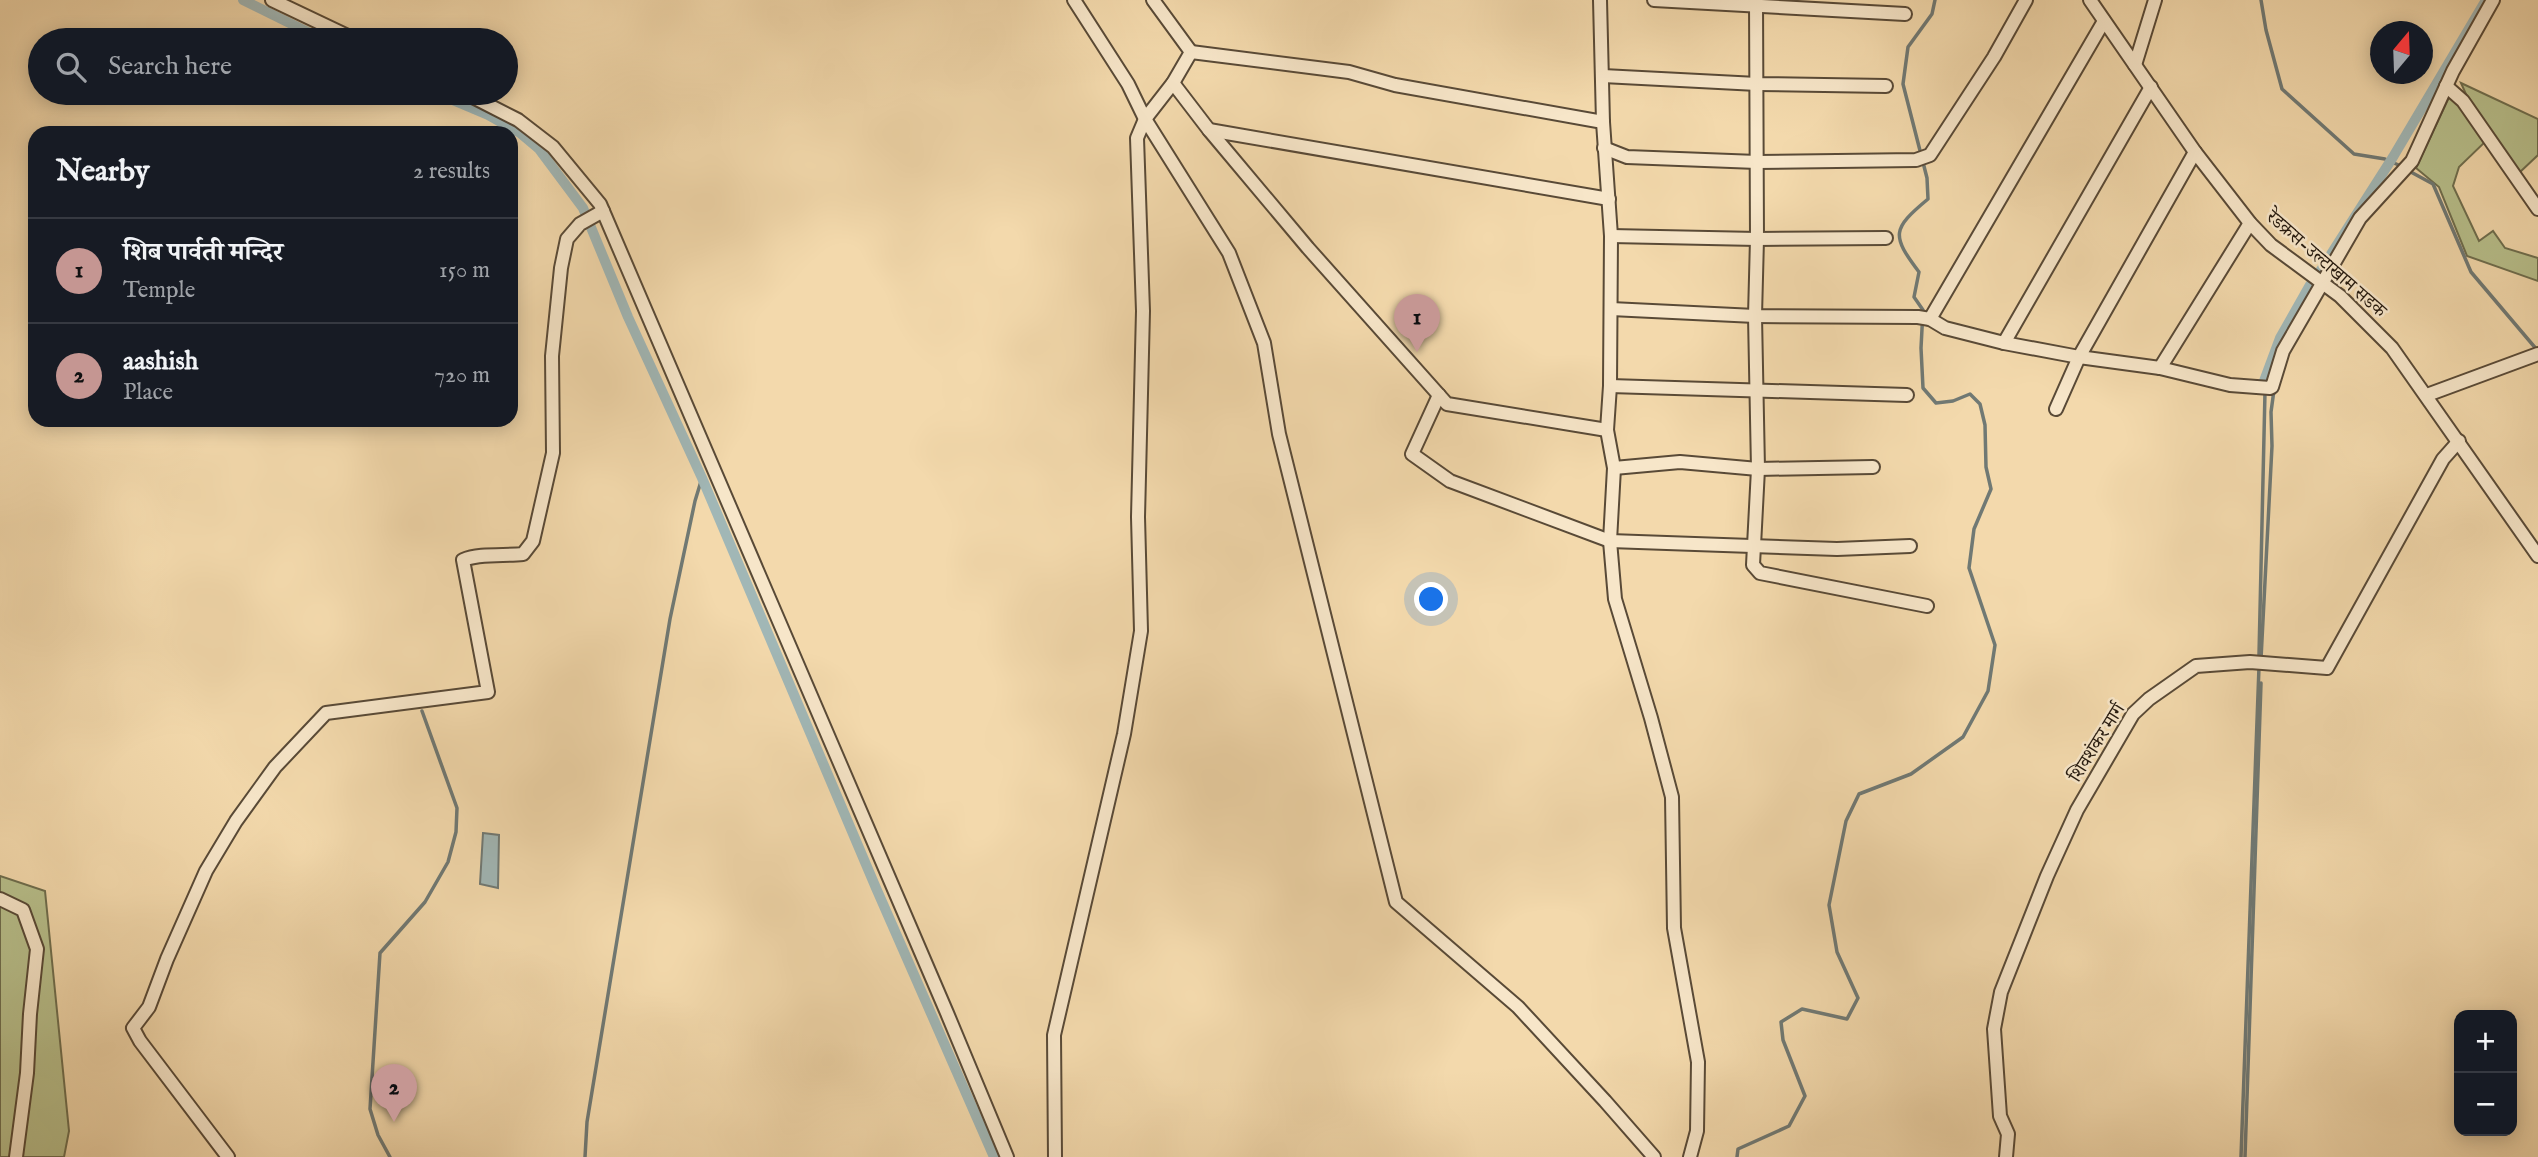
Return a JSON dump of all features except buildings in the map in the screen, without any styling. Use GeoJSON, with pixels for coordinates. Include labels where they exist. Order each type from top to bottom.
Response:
{"type":"FeatureCollection","features":[{"type":"Feature","properties":{"kind":"street"},"geometry":{"type":"LineString","coordinates":[[272,0],[331,28]]}},
{"type":"Feature","properties":{"kind":"street"},"geometry":{"type":"LineString","coordinates":[[1074,0],[1128,84],[1145,119],[1229,253],[1264,343],[1279,434],[1396,902],[1518,1007],[1654,1157]]}},
{"type":"Feature","properties":{"kind":"street"},"geometry":{"type":"LineString","coordinates":[[1153,0],[1191,52],[1349,72],[1395,85],[1602,122]]}},
{"type":"Feature","properties":{"kind":"street"},"geometry":{"type":"LineString","coordinates":[[1600,0],[1602,122],[1611,236],[1607,430],[1614,468],[1610,541],[1615,599],[1672,797],[1674,928],[1698,1062],[1697,1131],[1690,1157]]}},
{"type":"Feature","properties":{"kind":"street"},"geometry":{"type":"LineString","coordinates":[[1654,0],[1755,3],[1905,14]]}},
{"type":"Feature","properties":{"kind":"street"},"geometry":{"type":"LineString","coordinates":[[1604,148],[1627,157],[1757,162],[1916,160],[1930,155],[1994,57],[2026,0]]}},
{"type":"Feature","properties":{"kind":"street","name":"रेडक्रस-उल्टाखाम सडक"},"geometry":{"type":"LineString","coordinates":[[2090,0],[2195,152],[2250,223],[2271,245],[2323,282],[2365,319],[2392,348],[2538,555]]}},
{"type":"Feature","properties":{"kind":"street"},"geometry":{"type":"LineString","coordinates":[[2135,65],[2155,0]]}},
{"type":"Feature","properties":{"kind":"street"},"geometry":{"type":"LineString","coordinates":[[1611,309],[1755,316],[1924,318],[1945,328],[2004,343],[2160,368],[2230,386],[2272,387],[2283,351],[2360,218],[2412,161],[2445,86],[2493,0]]}},
{"type":"Feature","properties":{"kind":"street"},"geometry":{"type":"LineString","coordinates":[[1755,3],[1758,469],[1753,565],[1760,573],[1927,606]]}},
{"type":"Feature","properties":{"kind":"street"},"geometry":{"type":"LineString","coordinates":[[1924,318],[2104,21]]}},
{"type":"Feature","properties":{"kind":"street"},"geometry":{"type":"LineString","coordinates":[[1055,1157],[1054,1035],[1124,734],[1141,631],[1138,517],[1143,311],[1137,138],[1145,119],[1173,83],[1191,52]]}},
{"type":"Feature","properties":{"kind":"street"},"geometry":{"type":"LineString","coordinates":[[1602,76],[1757,84],[1886,86]]}},
{"type":"Feature","properties":{"kind":"street"},"geometry":{"type":"LineString","coordinates":[[1173,83],[1209,131],[1308,248],[1447,404],[1607,430]]}},
{"type":"Feature","properties":{"kind":"street"},"geometry":{"type":"LineString","coordinates":[[2445,86],[2463,101],[2538,208]]}},
{"type":"Feature","properties":{"kind":"street"},"geometry":{"type":"LineString","coordinates":[[2004,343],[2151,87]]}},
{"type":"Feature","properties":{"kind":"street"},"geometry":{"type":"LineString","coordinates":[[228,1157],[133,1028],[149,1007],[206,871],[236,821],[275,767],[326,713],[488,692],[463,559],[472,556],[523,554],[533,541],[554,453],[552,356],[561,268],[567,239],[595,216],[600,204],[553,147],[518,120],[489,105]]}},
{"type":"Feature","properties":{"kind":"street"},"geometry":{"type":"LineString","coordinates":[[1209,131],[1609,199]]}},
{"type":"Feature","properties":{"kind":"street"},"geometry":{"type":"LineString","coordinates":[[2056,409],[2079,357],[2195,152]]}},
{"type":"Feature","properties":{"kind":"street"},"geometry":{"type":"LineString","coordinates":[[595,216],[942,1000],[1007,1157]]}},
{"type":"Feature","properties":{"kind":"street"},"geometry":{"type":"LineString","coordinates":[[2160,368],[2250,223]]}},
{"type":"Feature","properties":{"kind":"street"},"geometry":{"type":"LineString","coordinates":[[1611,236],[1757,239],[1886,237]]}},
{"type":"Feature","properties":{"kind":"street"},"geometry":{"type":"LineString","coordinates":[[2427,395],[2535,355]]}},
{"type":"Feature","properties":{"kind":"street"},"geometry":{"type":"LineString","coordinates":[[1610,386],[1907,395]]}},
{"type":"Feature","properties":{"kind":"street"},"geometry":{"type":"LineString","coordinates":[[1438,395],[1412,454],[1450,481],[1610,541],[1836,549],[1909,546]]}},
{"type":"Feature","properties":{"kind":"street","name":"शिवशंकर मार्ग"},"geometry":{"type":"LineString","coordinates":[[2006,1157],[2008,1134],[2000,1116],[1994,1029],[2001,992],[2047,876],[2077,810],[2126,725],[2149,699],[2196,666],[2250,662],[2327,668],[2442,459],[2459,441]]}},
{"type":"Feature","properties":{"kind":"street"},"geometry":{"type":"LineString","coordinates":[[1614,468],[1680,462],[1758,469],[1873,467]]}},
{"type":"Feature","properties":{"kind":"street"},"geometry":{"type":"LineString","coordinates":[[0,899],[23,910],[37,949],[27,1073],[16,1157]]}},
{"type":"Feature","properties":{"kind":"green space"},"geometry":{"type":"Polygon","coordinates":[[[2461,83],[2538,119],[2538,155],[2519,173],[2473,110],[2461,83]]]}},
{"type":"Feature","properties":{"kind":"green space"},"geometry":{"type":"Polygon","coordinates":[[[2451,93],[2487,140],[2459,167],[2453,186],[2479,241],[2493,231],[2505,248],[2538,258],[2538,281],[2467,256],[2439,187],[2416,168],[2451,93]]]}},
{"type":"Feature","properties":{"kind":"green space"},"geometry":{"type":"Polygon","coordinates":[[[0,876],[45,891],[69,1131],[64,1157],[0,1157],[0,876]]]}},
{"type":"Feature","properties":{"kind":"shaded area"},"geometry":{"type":"Polygon","coordinates":[[[483,833],[499,835],[498,888],[480,884],[483,833]]]}},
{"type":"Feature","properties":{"kind":"waterway"},"geometry":{"type":"LineString","coordinates":[[243,0],[300,28]]}},
{"type":"Feature","properties":{"kind":"waterway"},"geometry":{"type":"LineString","coordinates":[[1737,1157],[1738,1149],[1789,1126],[1805,1096],[1783,1040],[1781,1022],[1802,1009],[1847,1019],[1858,998],[1837,952],[1829,905],[1846,821],[1859,794],[1911,774],[1963,737],[1988,691],[1995,645],[1969,568],[1974,529],[1991,489],[1986,467],[1985,425],[1980,404],[1970,394],[1953,401],[1936,403],[1923,388],[1923,310],[1914,297],[1919,272],[1900,241],[1902,226],[1907,218],[1928,199],[1927,178],[1903,84],[1908,47],[1932,14],[1935,0]]}},
{"type":"Feature","properties":{"kind":"waterway"},"geometry":{"type":"LineString","coordinates":[[2261,0],[2282,89],[2354,154],[2385,159],[2403,167]]}},
{"type":"Feature","properties":{"kind":"waterway"},"geometry":{"type":"LineString","coordinates":[[2319,273],[2393,157],[2486,0]]}},
{"type":"Feature","properties":{"kind":"waterway"},"geometry":{"type":"LineString","coordinates":[[464,105],[508,126]]}},
{"type":"Feature","properties":{"kind":"waterway"},"geometry":{"type":"LineString","coordinates":[[518,132],[539,149],[583,208],[994,1157]]}},
{"type":"Feature","properties":{"kind":"waterway"},"geometry":{"type":"LineString","coordinates":[[2409,171],[2433,184],[2471,272],[2538,351]]}},
{"type":"Feature","properties":{"kind":"waterway"},"geometry":{"type":"LineString","coordinates":[[2264,381],[2280,338],[2310,285]]}},
{"type":"Feature","properties":{"kind":"waterway"},"geometry":{"type":"LineString","coordinates":[[2261,659],[2274,390]]}},
{"type":"Feature","properties":{"kind":"waterway"},"geometry":{"type":"LineString","coordinates":[[2259,655],[2265,392]]}},
{"type":"Feature","properties":{"kind":"waterway"},"geometry":{"type":"LineString","coordinates":[[585,1157],[587,1122],[670,619],[702,478]]}},
{"type":"Feature","properties":{"kind":"waterway"},"geometry":{"type":"LineString","coordinates":[[2241,1157],[2259,667]]}},
{"type":"Feature","properties":{"kind":"waterway"},"geometry":{"type":"LineString","coordinates":[[2245,1157],[2261,683]]}},
{"type":"Feature","properties":{"kind":"waterway"},"geometry":{"type":"LineString","coordinates":[[390,1157],[378,1135],[370,1109],[380,953],[425,902],[448,862],[456,832],[457,808],[422,711]]}},
{"type":"Feature","properties":{"kind":"place","name":"शिब पार्वती मन्दिर"},"geometry":{"type":"Point","coordinates":[1417,352]}},
{"type":"Feature","properties":{"kind":"place","name":"aashish"},"geometry":{"type":"Point","coordinates":[394,1122]}}]}
